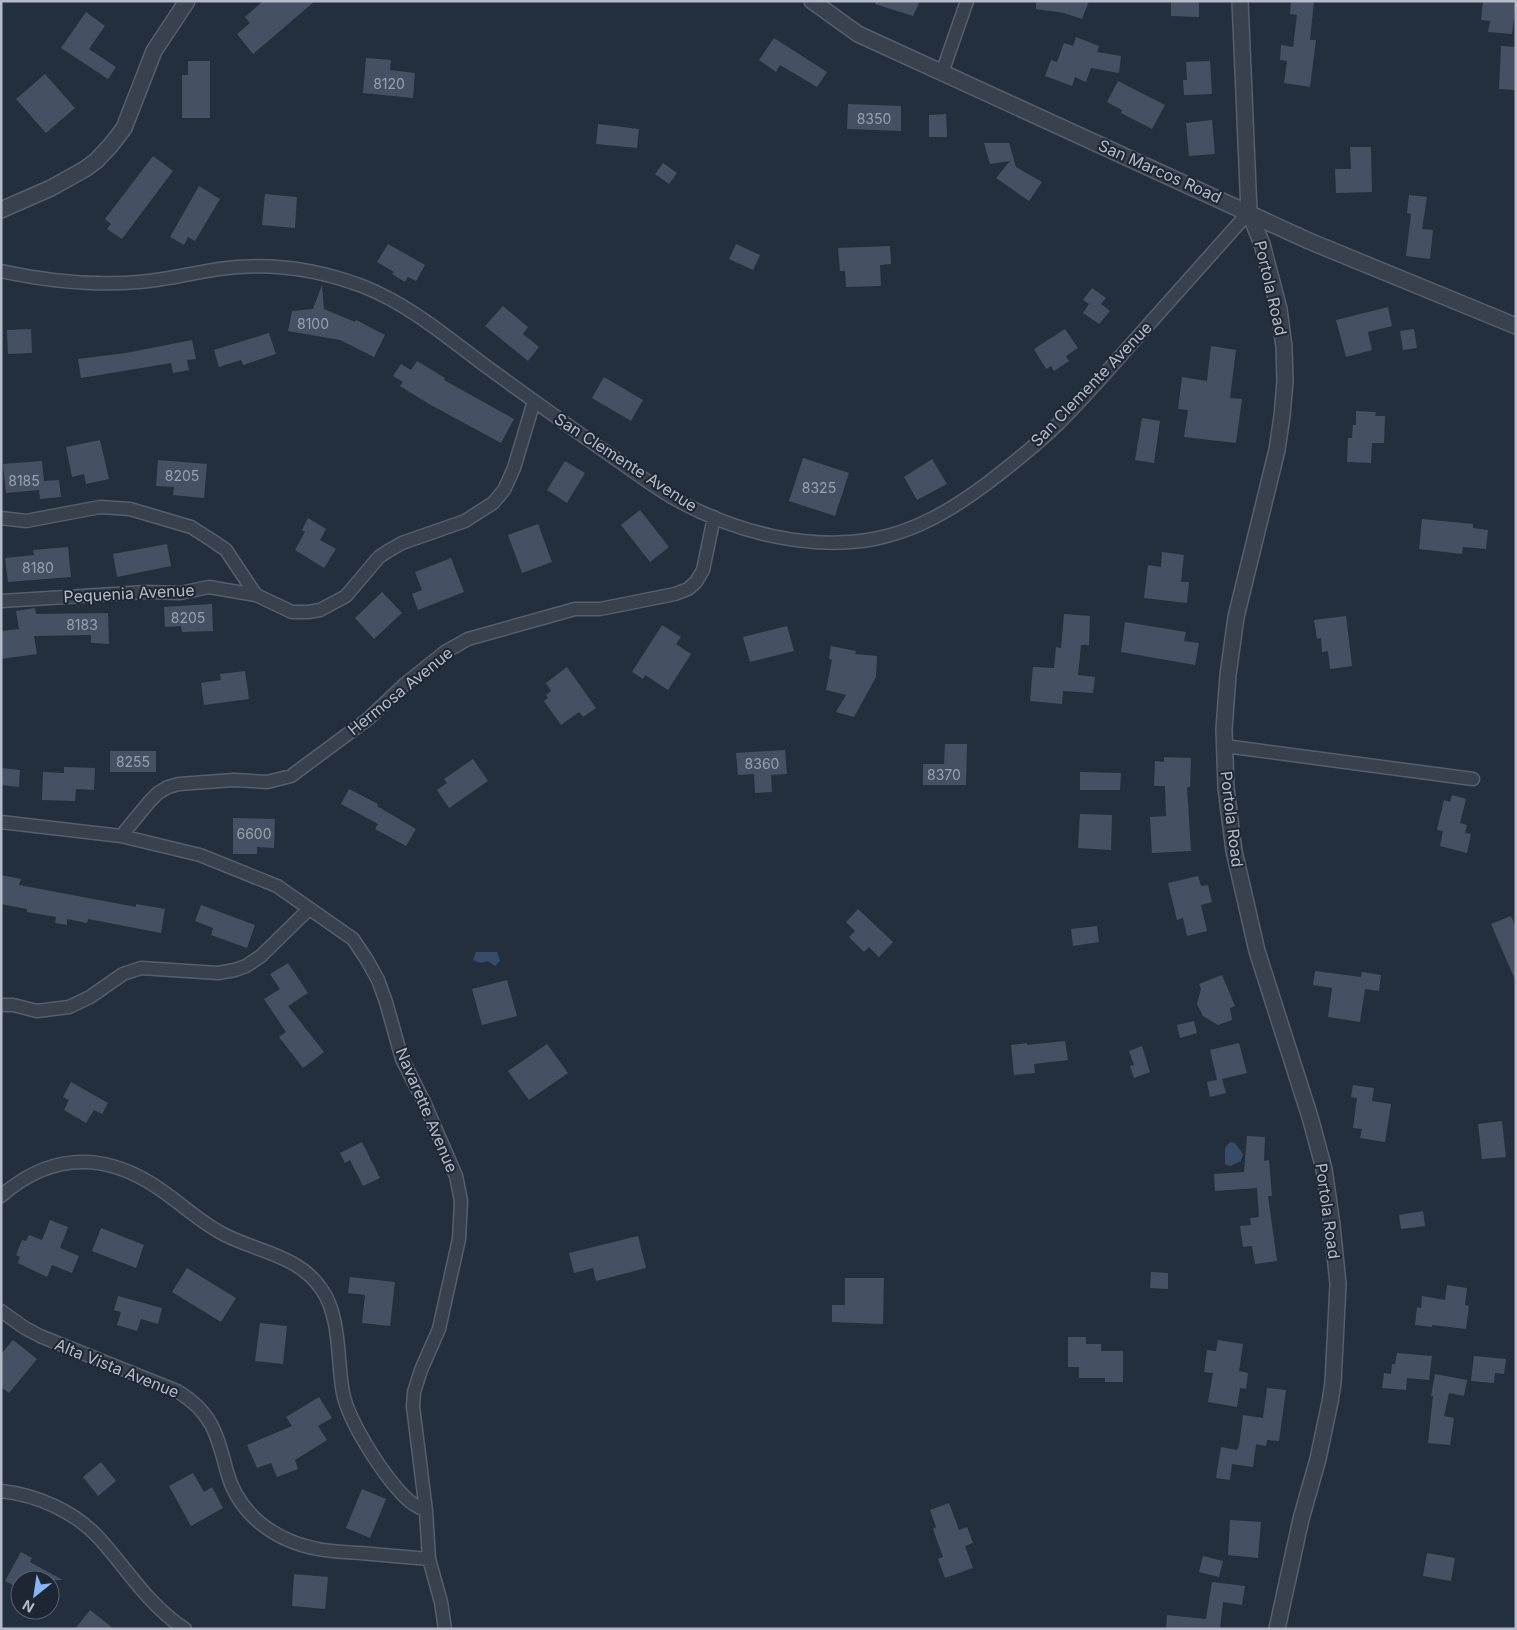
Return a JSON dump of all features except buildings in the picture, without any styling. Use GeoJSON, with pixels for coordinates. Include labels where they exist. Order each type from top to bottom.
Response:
{"type":"FeatureCollection","features":[{"type":"Feature","properties":{"kind":"street"},"geometry":{"type":"LineString","coordinates":[[1,210],[51,188],[85,169],[96,161],[111,145],[124,128],[154,51],[187,1]]}},
{"type":"Feature","properties":{"kind":"street","name":"San Marcos Road"},"geometry":{"type":"LineString","coordinates":[[812,1],[858,34],[1310,241],[1516,326]]}},
{"type":"Feature","properties":{"kind":"street"},"geometry":{"type":"LineString","coordinates":[[942,72],[967,1]]}},
{"type":"Feature","properties":{"kind":"street","name":"Portola Road"},"geometry":{"type":"LineString","coordinates":[[1240,1],[1249,212],[1262,244],[1279,309],[1284,347],[1285,381],[1277,450],[1236,617],[1228,674],[1225,746],[1226,788],[1234,851],[1257,951],[1310,1117],[1324,1169],[1338,1284],[1333,1383],[1330,1402],[1318,1459],[1301,1519],[1277,1629]]}},
{"type":"Feature","properties":{"kind":"street","name":"San Clemente Avenue"},"geometry":{"type":"LineString","coordinates":[[1,271],[36,278],[105,284],[140,282],[243,267],[285,268],[318,273],[365,287],[410,310],[534,401],[675,499],[745,529],[779,537],[836,543],[894,535],[921,525],[947,512],[1007,468],[1057,424],[1106,373],[1249,212]]}},
{"type":"Feature","properties":{"kind":"street"},"geometry":{"type":"LineString","coordinates":[[1,518],[26,521],[100,507],[130,509],[190,528],[226,550],[256,595],[292,612],[320,610],[346,596],[379,557],[388,551],[402,543],[466,521],[493,503],[504,490],[514,468],[534,401]]}},
{"type":"Feature","properties":{"kind":"street","name":"Hermosa Avenue"},"geometry":{"type":"LineString","coordinates":[[121,836],[158,793],[168,787],[179,784],[234,780],[267,782],[291,776],[368,719],[405,684],[446,652],[468,639],[575,609],[600,609],[675,594],[688,589],[696,582],[704,570],[714,517]]}},
{"type":"Feature","properties":{"kind":"street","name":"Pequenia Avenue"},"geometry":{"type":"LineString","coordinates":[[1,601],[146,592],[180,593],[209,588],[256,595]]}},
{"type":"Feature","properties":{"kind":"street"},"geometry":{"type":"LineString","coordinates":[[1225,746],[1473,779]]}},
{"type":"Feature","properties":{"kind":"street","name":"Navarette Avenue"},"geometry":{"type":"LineString","coordinates":[[1,822],[121,836],[200,854],[277,886],[353,939],[378,980],[402,1059],[424,1102],[456,1176],[461,1201],[458,1239],[439,1329],[414,1392],[414,1420],[426,1511],[428,1558],[441,1602],[446,1629]]}},
{"type":"Feature","properties":{"kind":"street"},"geometry":{"type":"LineString","coordinates":[[1,1005],[13,1005],[37,1011],[68,1007],[90,997],[123,974],[141,968],[218,973],[235,970],[246,966],[261,956],[309,909]]}},
{"type":"Feature","properties":{"kind":"street"},"geometry":{"type":"LineString","coordinates":[[1,1196],[22,1180],[42,1169],[79,1162],[95,1162],[110,1165],[148,1182],[224,1235],[283,1258],[298,1266],[313,1278],[323,1291],[329,1304],[338,1340],[343,1393],[355,1426],[390,1478],[408,1500],[426,1511]]}},
{"type":"Feature","properties":{"kind":"street","name":"Alta Vista Avenue"},"geometry":{"type":"LineString","coordinates":[[1,1311],[40,1336],[177,1390],[189,1398],[199,1407],[212,1424],[219,1441],[230,1482],[238,1498],[260,1524],[277,1536],[319,1550],[428,1558]]}},
{"type":"Feature","properties":{"kind":"street"},"geometry":{"type":"LineString","coordinates":[[1,1491],[30,1496],[74,1517],[98,1538],[150,1601],[170,1619],[185,1629]]}},
{"type":"Feature","properties":{"kind":"water"},"geometry":{"type":"Polygon","coordinates":[[[476,952],[497,952],[500,961],[495,966],[488,961],[481,963],[473,960],[476,952]]]}},
{"type":"Feature","properties":{"kind":"water"},"geometry":{"type":"Polygon","coordinates":[[[1230,1142],[1235,1143],[1243,1154],[1241,1161],[1230,1166],[1225,1164],[1225,1148],[1230,1142]]]}}]}
